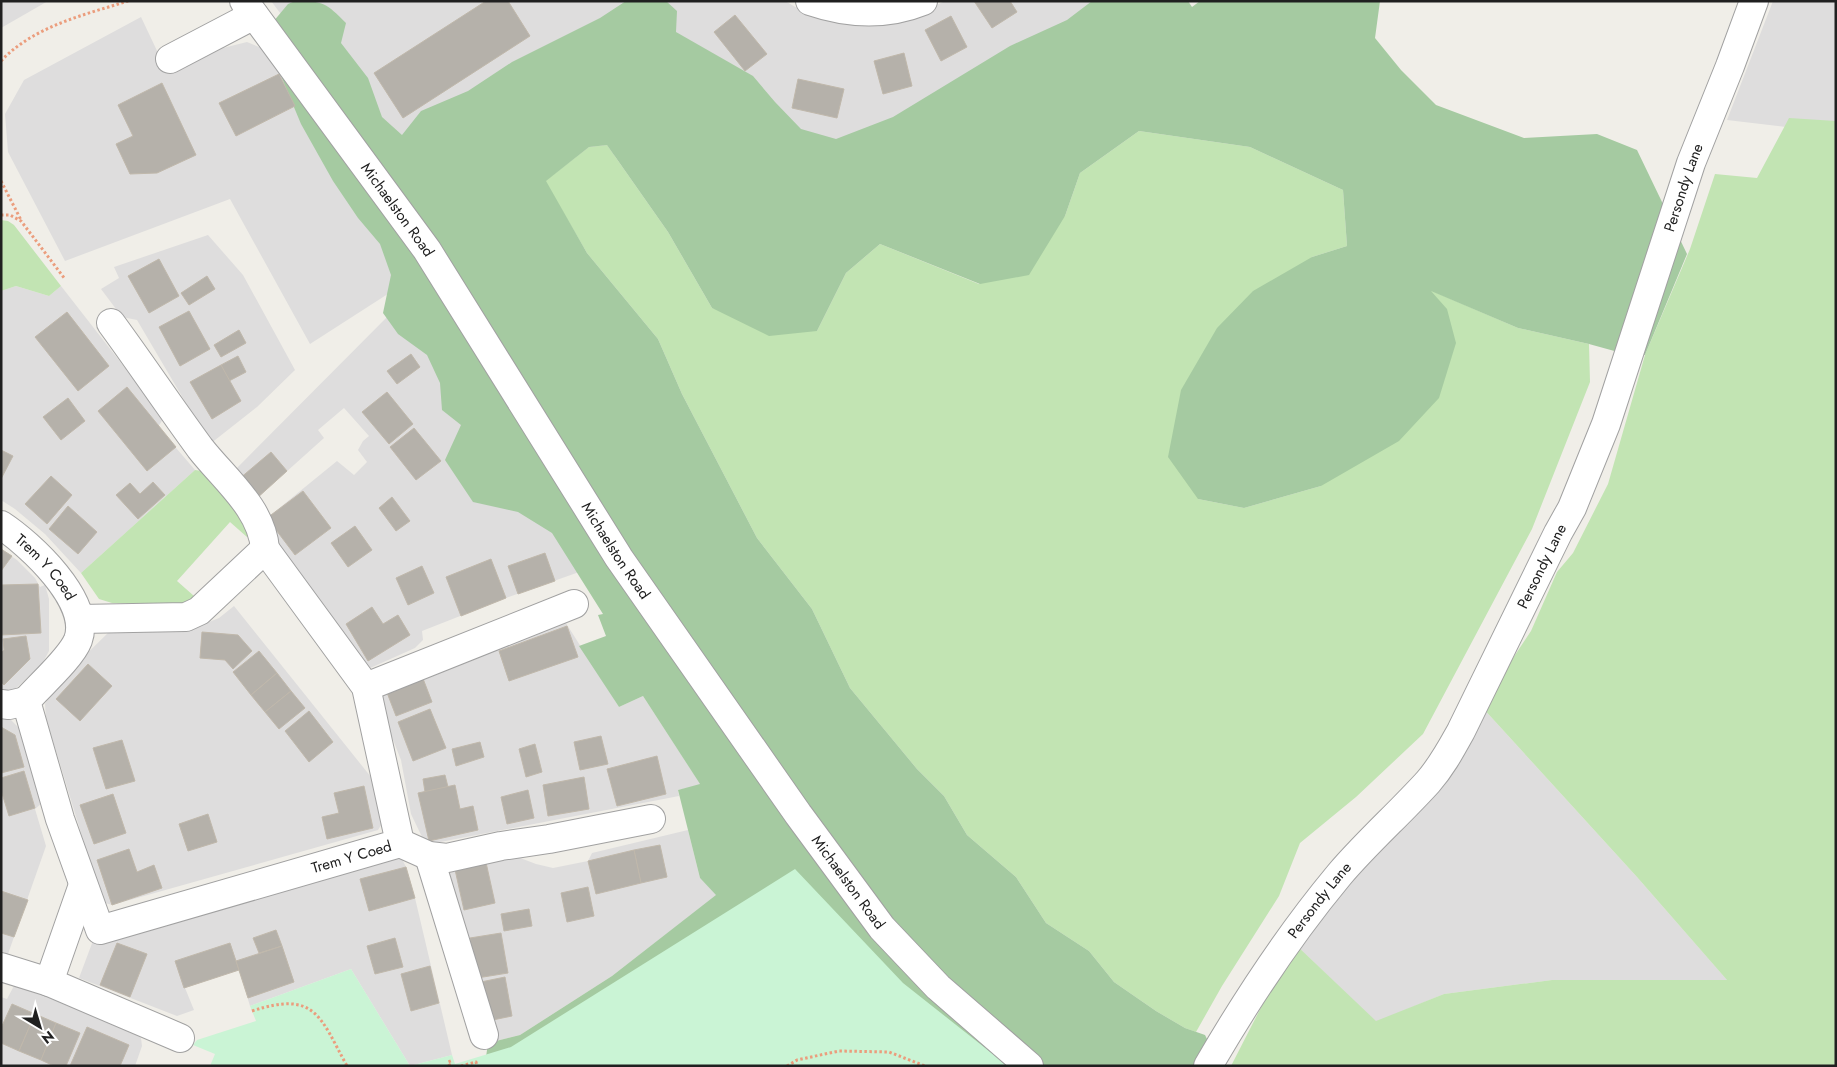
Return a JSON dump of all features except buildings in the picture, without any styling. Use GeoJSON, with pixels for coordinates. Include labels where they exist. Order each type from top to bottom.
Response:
{"type":"FeatureCollection","features":[{"type":"Feature","properties":{"kind":"street"},"geometry":{"type":"LineString","coordinates":[[810,1],[832,9],[856,12],[881,12],[923,1]]}},
{"type":"Feature","properties":{"kind":"street","name":"Persondy Lane"},"geometry":{"type":"LineString","coordinates":[[1208,1066],[1234,1021],[1271,964],[1308,914],[1369,840],[1428,782],[1446,759],[1461,731],[1572,508],[1606,424],[1691,163],[1754,1]]}},
{"type":"Feature","properties":{"kind":"street"},"geometry":{"type":"LineString","coordinates":[[170,59],[249,8]]}},
{"type":"Feature","properties":{"kind":"street","name":"Michaelston Road"},"geometry":{"type":"LineString","coordinates":[[249,8],[427,250],[619,558],[809,830],[882,928],[938,988],[1029,1066]]}},
{"type":"Feature","properties":{"kind":"street"},"geometry":{"type":"LineString","coordinates":[[111,323],[202,449],[246,504],[258,522],[264,538],[265,550]]}},
{"type":"Feature","properties":{"kind":"street","name":"Trem Y Coed"},"geometry":{"type":"LineString","coordinates":[[1,526],[34,552],[56,575],[73,600],[80,620],[78,639],[66,657],[14,702],[60,819],[100,930],[400,843],[366,687],[265,550],[199,611],[186,617],[80,620]]}},
{"type":"Feature","properties":{"kind":"street"},"geometry":{"type":"LineString","coordinates":[[366,687],[574,604]]}},
{"type":"Feature","properties":{"kind":"street"},"geometry":{"type":"LineString","coordinates":[[400,843],[429,856],[447,858],[501,846],[549,839],[651,819]]}},
{"type":"Feature","properties":{"kind":"street"},"geometry":{"type":"LineString","coordinates":[[429,856],[484,1035]]}},
{"type":"Feature","properties":{"kind":"street"},"geometry":{"type":"LineString","coordinates":[[49,982],[84,885]]}},
{"type":"Feature","properties":{"kind":"street"},"geometry":{"type":"LineString","coordinates":[[1,967],[49,982],[180,1038]]}},
{"type":"Feature","properties":{"kind":"path"},"geometry":{"type":"LineString","coordinates":[[1,61],[33,36],[68,19],[128,1]]}},
{"type":"Feature","properties":{"kind":"path"},"geometry":{"type":"LineString","coordinates":[[1,181],[21,221],[65,279]]}},
{"type":"Feature","properties":{"kind":"path"},"geometry":{"type":"LineString","coordinates":[[1,215],[10,215],[21,221]]}},
{"type":"Feature","properties":{"kind":"path"},"geometry":{"type":"LineString","coordinates":[[252,1011],[286,1004],[302,1006],[315,1012],[323,1022],[347,1066]]}},
{"type":"Feature","properties":{"kind":"path"},"geometry":{"type":"LineString","coordinates":[[787,1066],[797,1060],[839,1051],[889,1052],[925,1066]]}},
{"type":"Feature","properties":{"kind":"path"},"geometry":{"type":"LineString","coordinates":[[450,1066],[448,1062],[453,1060]]}},
{"type":"Feature","properties":{"kind":"path"},"geometry":{"type":"LineString","coordinates":[[461,1066],[476,1062],[477,1066]]}},
{"type":"Feature","properties":{"kind":"shaded area"},"geometry":{"type":"Polygon","coordinates":[[[1,1],[48,1],[1,28],[1,1]]]}},
{"type":"Feature","properties":{"kind":"shaded area"},"geometry":{"type":"Polygon","coordinates":[[[271,1],[785,1],[811,16],[853,25],[918,14],[945,1],[1131,1],[908,143],[396,165],[271,1]]]}},
{"type":"Feature","properties":{"kind":"shaded area"},"geometry":{"type":"Polygon","coordinates":[[[1773,1],[1836,1],[1836,133],[1727,120],[1773,1]]]}},
{"type":"Feature","properties":{"kind":"shaded area"},"geometry":{"type":"Polygon","coordinates":[[[141,17],[168,74],[223,48],[247,42],[271,52],[422,272],[310,344],[230,199],[65,261],[8,152],[5,114],[24,80],[141,17]]]}},
{"type":"Feature","properties":{"kind":"shaded area"},"geometry":{"type":"Polygon","coordinates":[[[208,235],[243,275],[295,370],[257,407],[210,444],[137,320],[122,317],[101,289],[119,278],[114,267],[208,235]]]}},
{"type":"Feature","properties":{"kind":"shaded area"},"geometry":{"type":"Polygon","coordinates":[[[16,286],[49,296],[61,286],[157,409],[163,419],[158,427],[195,470],[81,573],[45,534],[1,500],[1,291],[16,286]]]}},
{"type":"Feature","properties":{"kind":"shaded area"},"geometry":{"type":"Polygon","coordinates":[[[398,306],[582,571],[422,631],[423,640],[415,648],[368,669],[287,562],[267,518],[337,461],[354,475],[367,462],[358,450],[363,441],[369,436],[344,408],[318,430],[324,438],[256,499],[233,472],[398,306]]]}},
{"type":"Feature","properties":{"kind":"shaded area"},"geometry":{"type":"Polygon","coordinates":[[[1,549],[17,560],[35,578],[40,587],[45,585],[49,599],[49,651],[42,664],[14,690],[1,692],[1,549]]]}},
{"type":"Feature","properties":{"kind":"shaded area"},"geometry":{"type":"Polygon","coordinates":[[[234,606],[375,782],[383,822],[378,830],[112,905],[102,902],[46,718],[45,704],[58,682],[111,630],[199,626],[219,618],[234,606]]]}},
{"type":"Feature","properties":{"kind":"shaded area"},"geometry":{"type":"Polygon","coordinates":[[[564,620],[619,707],[643,696],[701,785],[678,790],[679,796],[430,844],[423,839],[411,814],[401,760],[375,694],[564,620]]]}},
{"type":"Feature","properties":{"kind":"shaded area"},"geometry":{"type":"Polygon","coordinates":[[[1481,706],[1637,877],[1728,981],[1552,980],[1444,994],[1376,1022],[1294,943],[1481,706]]]}},
{"type":"Feature","properties":{"kind":"shaded area"},"geometry":{"type":"Polygon","coordinates":[[[1,718],[11,720],[23,732],[43,802],[35,809],[46,846],[8,954],[1,951],[1,718]]]}},
{"type":"Feature","properties":{"kind":"shaded area"},"geometry":{"type":"Polygon","coordinates":[[[688,830],[700,878],[717,895],[612,976],[520,1035],[488,1043],[443,872],[515,856],[553,868],[588,861],[592,853],[688,830]]]}},
{"type":"Feature","properties":{"kind":"shaded area"},"geometry":{"type":"Polygon","coordinates":[[[401,857],[406,867],[415,898],[452,1055],[410,1066],[351,969],[250,1006],[239,970],[185,988],[194,1010],[177,1016],[79,978],[94,938],[401,857]]]}},
{"type":"Feature","properties":{"kind":"shaded area"},"geometry":{"type":"Polygon","coordinates":[[[22,983],[134,1033],[141,1038],[142,1046],[135,1066],[1,1066],[1,997],[7,999],[15,984],[22,983]]]}},
{"type":"Feature","properties":{"kind":"green space"},"geometry":{"type":"Polygon","coordinates":[[[295,1],[324,4],[346,23],[341,43],[368,78],[382,117],[402,135],[421,111],[468,91],[512,62],[600,18],[626,1],[666,1],[677,11],[676,32],[753,76],[801,129],[836,139],[893,117],[1010,46],[1067,20],[1092,1],[1188,1],[1192,7],[1200,1],[1380,1],[1375,38],[1401,70],[1436,105],[1524,138],[1597,134],[1637,150],[1687,254],[1645,355],[1618,352],[1518,328],[1431,291],[1447,309],[1456,343],[1439,398],[1399,441],[1321,486],[1244,508],[1198,499],[1168,457],[1181,390],[1217,328],[1253,291],[1312,257],[1347,246],[1343,190],[1250,147],[1139,131],[1080,173],[1065,216],[1029,275],[980,284],[880,244],[846,273],[817,331],[769,336],[712,308],[668,232],[607,145],[589,147],[546,181],[587,253],[658,339],[682,394],[757,538],[812,609],[850,688],[917,769],[944,796],[967,835],[1016,877],[1046,923],[1089,951],[1114,982],[1156,1011],[1185,1028],[1205,1035],[1210,1045],[1197,1066],[963,1066],[486,1057],[488,1043],[520,1035],[612,976],[716,895],[700,878],[678,790],[700,784],[643,696],[619,707],[579,646],[606,636],[598,615],[603,614],[552,533],[518,512],[473,502],[445,460],[461,425],[442,410],[440,383],[427,355],[398,334],[383,313],[391,275],[380,244],[358,218],[333,181],[301,124],[271,52],[273,22],[288,4],[295,1]]]}},
{"type":"Feature","properties":{"kind":"green space"},"geometry":{"type":"Polygon","coordinates":[[[1789,118],[1836,121],[1836,1066],[1231,1066],[1294,943],[1376,1021],[1444,994],[1552,980],[1727,980],[1637,877],[1481,706],[1531,631],[1557,572],[1573,553],[1608,484],[1645,355],[1690,249],[1715,174],[1757,178],[1789,118]]]}},
{"type":"Feature","properties":{"kind":"green space"},"geometry":{"type":"Polygon","coordinates":[[[1139,131],[1250,147],[1343,190],[1347,246],[1312,257],[1198,499],[1244,508],[1321,486],[1430,290],[1518,328],[1589,344],[1590,382],[1532,529],[1423,734],[1356,797],[1300,843],[1279,896],[1222,986],[1196,1032],[1185,1028],[1156,1011],[1114,982],[1089,951],[1046,923],[1016,877],[967,835],[944,796],[917,769],[850,688],[812,609],[757,538],[682,394],[658,339],[587,253],[545,181],[589,147],[607,145],[668,232],[712,308],[817,331],[846,273],[880,244],[979,284],[1065,216],[1080,173],[1139,131]]]}},
{"type":"Feature","properties":{"kind":"green space"},"geometry":{"type":"Polygon","coordinates":[[[1,220],[8,221],[14,225],[61,286],[49,296],[16,286],[1,291],[1,220]]]}},
{"type":"Feature","properties":{"kind":"green space"},"geometry":{"type":"Polygon","coordinates":[[[195,470],[209,472],[250,529],[247,537],[230,522],[177,581],[194,596],[189,602],[180,605],[112,603],[99,599],[81,573],[195,470]]]}},
{"type":"Feature","properties":{"kind":"green space"},"geometry":{"type":"Polygon","coordinates":[[[795,869],[903,983],[1008,1066],[410,1066],[452,1055],[455,1064],[511,1047],[795,869]]]}},
{"type":"Feature","properties":{"kind":"green space"},"geometry":{"type":"Polygon","coordinates":[[[351,969],[410,1066],[210,1066],[215,1054],[193,1045],[197,1040],[256,1021],[250,1006],[351,969]]]}}]}
